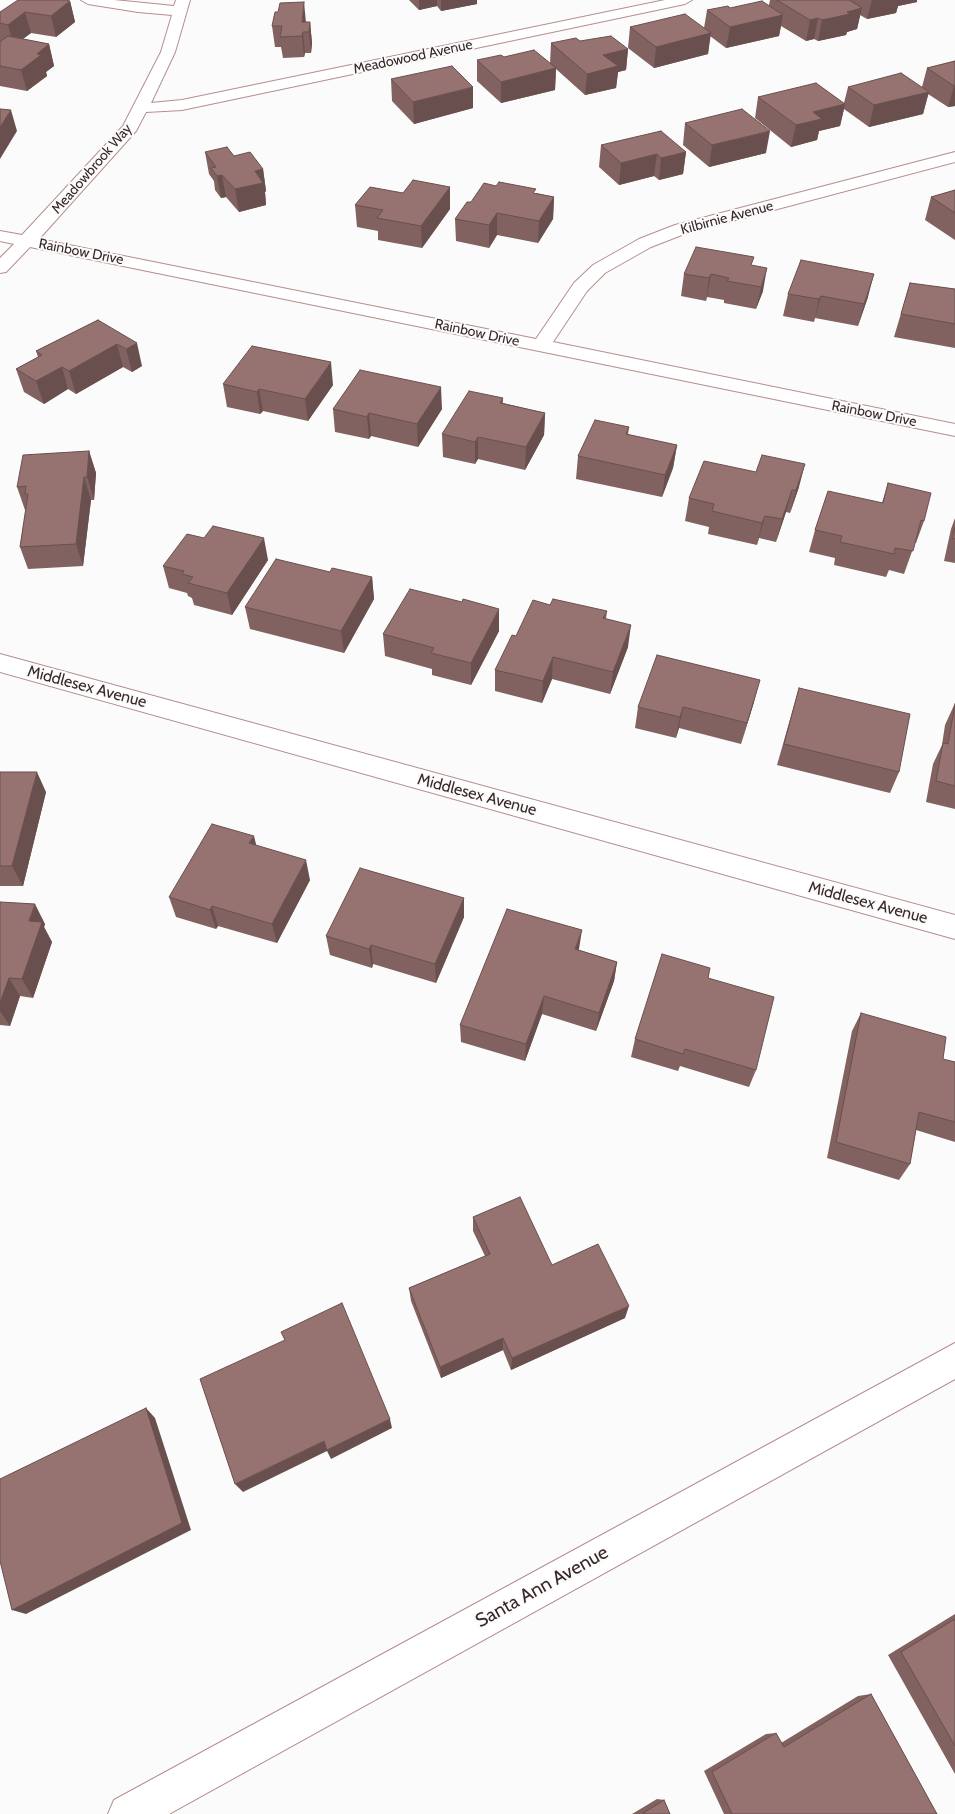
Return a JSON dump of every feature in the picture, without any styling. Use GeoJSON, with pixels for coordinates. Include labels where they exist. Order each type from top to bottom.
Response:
{"type":"FeatureCollection","features":[{"type":"Feature","properties":{"kind":"street"},"geometry":{"type":"LineString","coordinates":[[88,0],[138,8],[182,6]]}},
{"type":"Feature","properties":{"kind":"street","name":"Meadowood Avenue"},"geometry":{"type":"LineString","coordinates":[[140,108],[182,105],[685,0]]}},
{"type":"Feature","properties":{"kind":"street","name":"Meadowbrook Way"},"geometry":{"type":"LineString","coordinates":[[0,268],[130,128],[168,52],[182,6]]}},
{"type":"Feature","properties":{"kind":"street","name":"Kilbirnie Avenue"},"geometry":{"type":"LineString","coordinates":[[541,346],[580,287],[606,265],[645,242],[680,230],[955,156]]}},
{"type":"Feature","properties":{"kind":"street","name":"Rainbow Drive"},"geometry":{"type":"LineString","coordinates":[[0,236],[955,430]]}},
{"type":"Feature","properties":{"kind":"street","name":"Middlesex Avenue"},"geometry":{"type":"LineString","coordinates":[[0,663],[955,927]]}},
{"type":"Feature","properties":{"kind":"street","name":"Santa Ann Avenue"},"geometry":{"type":"LineString","coordinates":[[128,1814],[955,1360]]}},
{"type":"Feature","properties":{"kind":"building"},"geometry":{"type":"Polygon","coordinates":[[[18,0],[70,1],[51,16],[25,12],[8,25],[0,23],[0,12],[18,0]]]}},
{"type":"Feature","properties":{"kind":"building"},"geometry":{"type":"Polygon","coordinates":[[[777,0],[849,0],[862,8],[847,12],[850,14],[822,20],[818,18],[810,20],[777,0]]]}},
{"type":"Feature","properties":{"kind":"building"},"geometry":{"type":"Polygon","coordinates":[[[762,1],[783,15],[730,27],[707,10],[728,6],[730,8],[762,1]]]}},
{"type":"Feature","properties":{"kind":"building"},"geometry":{"type":"Polygon","coordinates":[[[304,2],[302,22],[310,22],[309,32],[303,32],[302,36],[280,37],[282,26],[272,26],[275,12],[278,12],[280,3],[304,2]]]}},
{"type":"Feature","properties":{"kind":"building"},"geometry":{"type":"Polygon","coordinates":[[[685,14],[711,33],[656,47],[630,27],[685,14]]]}},
{"type":"Feature","properties":{"kind":"building"},"geometry":{"type":"Polygon","coordinates":[[[8,36],[49,44],[37,54],[41,55],[21,70],[0,66],[0,42],[8,36]]]}},
{"type":"Feature","properties":{"kind":"building"},"geometry":{"type":"Polygon","coordinates":[[[611,36],[628,49],[603,55],[618,66],[587,74],[551,43],[576,38],[580,41],[611,36]]]}},
{"type":"Feature","properties":{"kind":"building"},"geometry":{"type":"Polygon","coordinates":[[[534,50],[556,68],[501,82],[477,60],[501,55],[504,57],[534,50]]]}},
{"type":"Feature","properties":{"kind":"building"},"geometry":{"type":"Polygon","coordinates":[[[955,61],[955,86],[927,68],[955,61]]]}},
{"type":"Feature","properties":{"kind":"building"},"geometry":{"type":"Polygon","coordinates":[[[452,66],[473,87],[413,102],[391,79],[452,66]]]}},
{"type":"Feature","properties":{"kind":"building"},"geometry":{"type":"Polygon","coordinates":[[[901,73],[929,92],[874,105],[848,87],[901,73]]]}},
{"type":"Feature","properties":{"kind":"building"},"geometry":{"type":"Polygon","coordinates":[[[816,83],[845,104],[813,112],[822,119],[796,125],[758,97],[816,83]]]}},
{"type":"Feature","properties":{"kind":"building"},"geometry":{"type":"Polygon","coordinates":[[[0,109],[11,110],[0,127],[0,109]]]}},
{"type":"Feature","properties":{"kind":"building"},"geometry":{"type":"Polygon","coordinates":[[[742,109],[770,131],[712,145],[685,123],[742,109]]]}},
{"type":"Feature","properties":{"kind":"building"},"geometry":{"type":"Polygon","coordinates":[[[661,131],[686,152],[661,158],[657,154],[621,163],[601,145],[661,131]]]}},
{"type":"Feature","properties":{"kind":"building"},"geometry":{"type":"Polygon","coordinates":[[[227,147],[234,156],[250,152],[263,169],[255,171],[263,183],[235,189],[222,175],[217,176],[211,168],[216,167],[205,152],[227,147]]]}},
{"type":"Feature","properties":{"kind":"building"},"geometry":{"type":"Polygon","coordinates":[[[413,180],[450,187],[421,226],[377,218],[383,210],[355,205],[370,187],[403,193],[413,180]]]}},
{"type":"Feature","properties":{"kind":"building"},"geometry":{"type":"Polygon","coordinates":[[[499,182],[536,189],[533,193],[554,197],[539,221],[497,213],[489,225],[455,219],[467,202],[471,202],[484,183],[496,186],[499,182]]]}},
{"type":"Feature","properties":{"kind":"building"},"geometry":{"type":"Polygon","coordinates":[[[955,190],[955,213],[931,197],[955,190]]]}},
{"type":"Feature","properties":{"kind":"building"},"geometry":{"type":"Polygon","coordinates":[[[696,247],[754,257],[751,265],[767,268],[761,287],[727,281],[729,278],[711,274],[709,278],[684,274],[696,247]]]}},
{"type":"Feature","properties":{"kind":"building"},"geometry":{"type":"Polygon","coordinates":[[[801,260],[874,274],[864,304],[821,296],[819,299],[788,294],[801,260]]]}},
{"type":"Feature","properties":{"kind":"building"},"geometry":{"type":"Polygon","coordinates":[[[910,283],[955,289],[955,324],[901,314],[910,283]]]}},
{"type":"Feature","properties":{"kind":"building"},"geometry":{"type":"Polygon","coordinates":[[[98,320],[137,343],[126,349],[117,344],[69,371],[62,367],[36,381],[16,369],[42,355],[36,351],[98,320]]]}},
{"type":"Feature","properties":{"kind":"building"},"geometry":{"type":"Polygon","coordinates":[[[252,346],[331,362],[305,399],[259,389],[257,392],[223,384],[252,346]]]}},
{"type":"Feature","properties":{"kind":"building"},"geometry":{"type":"Polygon","coordinates":[[[360,370],[441,387],[417,424],[369,413],[367,417],[333,409],[360,370]]]}},
{"type":"Feature","properties":{"kind":"building"},"geometry":{"type":"Polygon","coordinates":[[[469,391],[503,398],[500,403],[545,413],[526,447],[478,437],[475,442],[442,434],[469,391]]]}},
{"type":"Feature","properties":{"kind":"building"},"geometry":{"type":"Polygon","coordinates":[[[595,420],[629,427],[626,434],[677,445],[665,475],[578,456],[595,420]]]}},
{"type":"Feature","properties":{"kind":"building"},"geometry":{"type":"Polygon","coordinates":[[[89,451],[87,477],[84,477],[76,544],[20,547],[28,494],[25,494],[26,486],[17,487],[23,455],[89,451]]]}},
{"type":"Feature","properties":{"kind":"building"},"geometry":{"type":"Polygon","coordinates":[[[762,455],[805,464],[796,490],[792,490],[782,519],[765,516],[762,523],[712,511],[714,504],[689,498],[704,461],[756,472],[762,455]]]}},
{"type":"Feature","properties":{"kind":"building"},"geometry":{"type":"Polygon","coordinates":[[[888,483],[931,493],[924,521],[921,520],[913,551],[895,548],[894,554],[840,542],[842,536],[815,530],[828,491],[883,503],[888,483]]]}},
{"type":"Feature","properties":{"kind":"building"},"geometry":{"type":"Polygon","coordinates":[[[213,526],[264,538],[227,593],[188,583],[193,577],[182,574],[184,571],[163,566],[187,534],[204,538],[213,526]]]}},
{"type":"Feature","properties":{"kind":"building"},"geometry":{"type":"Polygon","coordinates":[[[955,527],[955,539],[952,538],[955,527]]]}},
{"type":"Feature","properties":{"kind":"building"},"geometry":{"type":"Polygon","coordinates":[[[276,559],[330,572],[332,568],[372,577],[341,631],[245,607],[276,559]]]}},
{"type":"Feature","properties":{"kind":"building"},"geometry":{"type":"Polygon","coordinates":[[[410,589],[462,602],[463,599],[499,609],[471,663],[431,653],[434,648],[383,634],[410,589]]]}},
{"type":"Feature","properties":{"kind":"building"},"geometry":{"type":"Polygon","coordinates":[[[553,599],[607,611],[603,618],[631,625],[613,672],[553,657],[543,681],[495,670],[512,635],[516,636],[533,600],[550,605],[553,599]]]}},
{"type":"Feature","properties":{"kind":"building"},"geometry":{"type":"Polygon","coordinates":[[[657,655],[760,680],[747,723],[683,707],[680,717],[638,707],[657,655]]]}},
{"type":"Feature","properties":{"kind":"building"},"geometry":{"type":"Polygon","coordinates":[[[799,688],[910,714],[899,772],[784,744],[799,688]]]}},
{"type":"Feature","properties":{"kind":"building"},"geometry":{"type":"Polygon","coordinates":[[[955,704],[955,786],[936,781],[943,743],[948,744],[955,704]]]}},
{"type":"Feature","properties":{"kind":"building"},"geometry":{"type":"Polygon","coordinates":[[[0,772],[37,772],[12,866],[0,866],[0,772]]]}},
{"type":"Feature","properties":{"kind":"building"},"geometry":{"type":"Polygon","coordinates":[[[212,824],[254,836],[249,843],[306,860],[272,924],[212,906],[210,910],[169,897],[212,824]]]}},
{"type":"Feature","properties":{"kind":"building"},"geometry":{"type":"Polygon","coordinates":[[[360,868],[464,898],[435,964],[371,945],[369,949],[326,936],[360,868]]]}},
{"type":"Feature","properties":{"kind":"building"},"geometry":{"type":"Polygon","coordinates":[[[0,902],[35,904],[29,921],[42,922],[22,979],[9,978],[0,1003],[0,902]]]}},
{"type":"Feature","properties":{"kind":"building"},"geometry":{"type":"Polygon","coordinates":[[[507,909],[582,930],[575,949],[617,962],[599,1013],[544,996],[526,1044],[460,1025],[507,909]]]}},
{"type":"Feature","properties":{"kind":"building"},"geometry":{"type":"Polygon","coordinates":[[[662,954],[710,968],[708,978],[774,997],[756,1070],[685,1049],[683,1054],[635,1039],[662,954]]]}},
{"type":"Feature","properties":{"kind":"building"},"geometry":{"type":"Polygon","coordinates":[[[861,1013],[946,1037],[943,1059],[955,1062],[955,1122],[919,1112],[910,1164],[836,1142],[861,1013]]]}},
{"type":"Feature","properties":{"kind":"building"},"geometry":{"type":"Polygon","coordinates":[[[520,1197],[552,1265],[598,1244],[629,1306],[512,1358],[503,1338],[440,1367],[409,1288],[490,1254],[473,1217],[520,1197]]]}},
{"type":"Feature","properties":{"kind":"building"},"geometry":{"type":"Polygon","coordinates":[[[342,1303],[390,1419],[327,1450],[324,1441],[235,1484],[200,1379],[285,1340],[281,1332],[342,1303]]]}},
{"type":"Feature","properties":{"kind":"building"},"geometry":{"type":"Polygon","coordinates":[[[146,1408],[182,1523],[12,1610],[0,1561],[0,1479],[146,1408]]]}},
{"type":"Feature","properties":{"kind":"building"},"geometry":{"type":"Polygon","coordinates":[[[955,1619],[955,1746],[901,1652],[955,1619]]]}},
{"type":"Feature","properties":{"kind":"building"},"geometry":{"type":"Polygon","coordinates":[[[871,1694],[937,1814],[732,1814],[712,1772],[776,1733],[784,1747],[871,1694]]]}},
{"type":"Feature","properties":{"kind":"building"},"geometry":{"type":"Polygon","coordinates":[[[664,1800],[670,1814],[642,1814],[664,1800]]]}}]}
